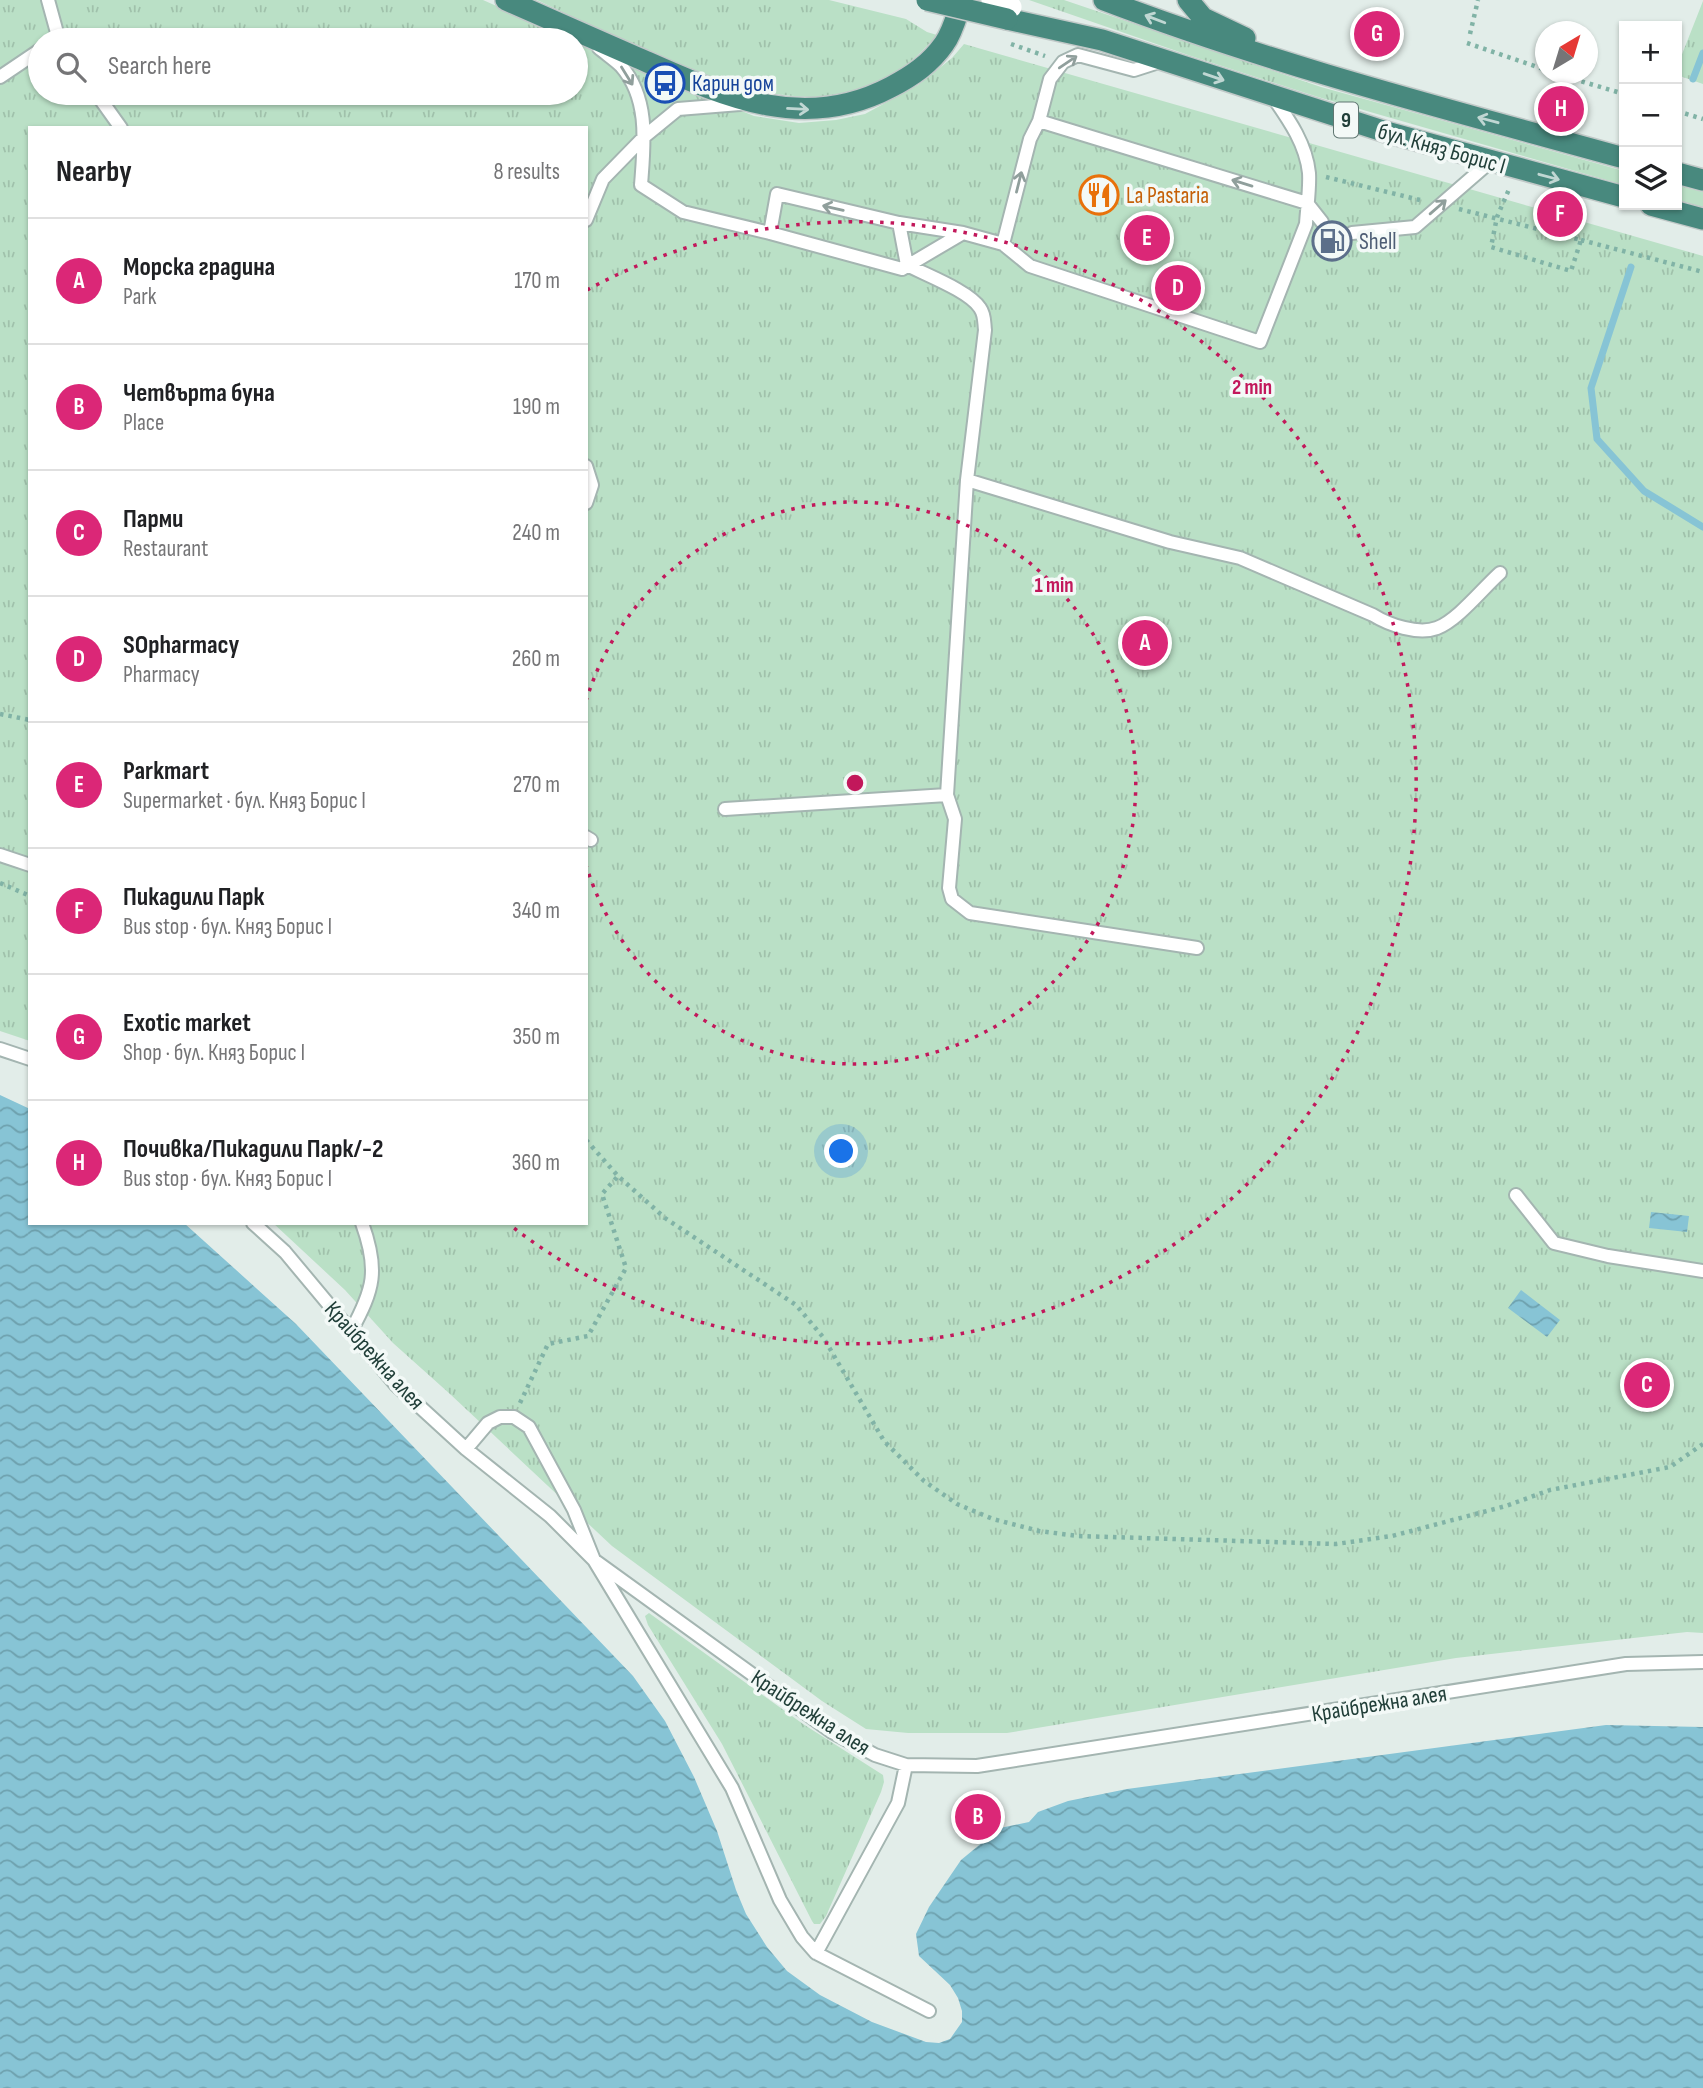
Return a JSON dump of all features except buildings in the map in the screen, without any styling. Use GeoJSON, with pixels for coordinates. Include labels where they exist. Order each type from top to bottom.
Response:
{"type":"FeatureCollection","features":[{"type":"Feature","properties":{"kind":"highway"},"geometry":{"type":"LineString","coordinates":[[506,0],[569,28]]}},
{"type":"Feature","properties":{"kind":"highway","name":"9"},"geometry":{"type":"LineString","coordinates":[[927,0],[1003,9]]}},
{"type":"Feature","properties":{"kind":"highway"},"geometry":{"type":"LineString","coordinates":[[588,37],[671,73],[751,103],[808,110],[836,108],[861,102],[907,79],[928,64],[946,42],[962,0]]}},
{"type":"Feature","properties":{"kind":"highway","name":"бул. Княз Борис I"},"geometry":{"type":"LineString","coordinates":[[1104,0],[1188,32],[1313,71],[1619,157]]}},
{"type":"Feature","properties":{"kind":"highway"},"geometry":{"type":"LineString","coordinates":[[1188,0],[1203,18],[1313,71]]}},
{"type":"Feature","properties":{"kind":"highway","name":"бул. Княз Борис I"},"geometry":{"type":"LineString","coordinates":[[1003,9],[1272,97],[1619,196]]}},
{"type":"Feature","properties":{"kind":"highway"},"geometry":{"type":"LineString","coordinates":[[1682,174],[1703,180]]}},
{"type":"Feature","properties":{"kind":"highway"},"geometry":{"type":"LineString","coordinates":[[1670,210],[1703,219]]}},
{"type":"Feature","properties":{"kind":"lane"},"geometry":{"type":"LineString","coordinates":[[48,0],[54,28]]}},
{"type":"Feature","properties":{"kind":"lane"},"geometry":{"type":"LineString","coordinates":[[588,39],[621,66],[637,92],[645,136],[641,184],[683,212],[902,269],[963,233]]}},
{"type":"Feature","properties":{"kind":"lane"},"geometry":{"type":"LineString","coordinates":[[1003,244],[1030,139],[1039,121],[1051,79],[1063,62],[1078,55],[1133,70],[1165,61]]}},
{"type":"Feature","properties":{"kind":"lane"},"geometry":{"type":"LineString","coordinates":[[0,77],[28,58]]}},
{"type":"Feature","properties":{"kind":"lane"},"geometry":{"type":"LineString","coordinates":[[770,233],[777,194],[899,223],[963,233],[1003,244],[1030,266],[1259,342],[1306,224],[1309,173],[1303,148],[1293,126],[1272,97]]}},
{"type":"Feature","properties":{"kind":"lane"},"geometry":{"type":"LineString","coordinates":[[588,215],[603,179],[645,136],[678,109],[751,103]]}},
{"type":"Feature","properties":{"kind":"lane"},"geometry":{"type":"LineString","coordinates":[[105,105],[120,126]]}},
{"type":"Feature","properties":{"kind":"lane"},"geometry":{"type":"LineString","coordinates":[[1039,121],[1307,203],[1322,222]]}},
{"type":"Feature","properties":{"kind":"lane"},"geometry":{"type":"LineString","coordinates":[[1352,233],[1415,227],[1491,161]]}},
{"type":"Feature","properties":{"kind":"lane"},"geometry":{"type":"LineString","coordinates":[[899,223],[907,265]]}},
{"type":"Feature","properties":{"kind":"lane"},"geometry":{"type":"LineString","coordinates":[[907,265],[969,297],[979,305],[984,314],[985,330],[967,480],[947,795],[955,819],[949,888],[952,899],[970,913],[1197,948]]}},
{"type":"Feature","properties":{"kind":"lane"},"geometry":{"type":"LineString","coordinates":[[588,472],[592,485],[588,497]]}},
{"type":"Feature","properties":{"kind":"lane"},"geometry":{"type":"LineString","coordinates":[[967,480],[1170,541],[1240,558],[1373,615],[1389,626],[1435,629],[1450,620],[1500,573]]}},
{"type":"Feature","properties":{"kind":"lane"},"geometry":{"type":"LineString","coordinates":[[725,809],[947,795]]}},
{"type":"Feature","properties":{"kind":"lane"},"geometry":{"type":"LineString","coordinates":[[0,855],[28,864]]}},
{"type":"Feature","properties":{"kind":"lane"},"geometry":{"type":"LineString","coordinates":[[0,1049],[28,1058]]}},
{"type":"Feature","properties":{"kind":"lane"},"geometry":{"type":"LineString","coordinates":[[1516,1195],[1554,1243],[1608,1256],[1703,1271]]}},
{"type":"Feature","properties":{"kind":"lane","name":"Крайбрежна алея"},"geometry":{"type":"LineString","coordinates":[[255,1225],[285,1252],[395,1384],[466,1449],[550,1516],[594,1560],[832,1732],[875,1755],[906,1765],[977,1766],[1626,1664],[1703,1662]]}},
{"type":"Feature","properties":{"kind":"lane"},"geometry":{"type":"LineString","coordinates":[[351,1331],[365,1306],[372,1286],[370,1246],[363,1225]]}},
{"type":"Feature","properties":{"kind":"lane"},"geometry":{"type":"LineString","coordinates":[[466,1449],[488,1423],[500,1417],[513,1417],[529,1427],[574,1510],[594,1560],[732,1788],[780,1900],[802,1937],[816,1953],[929,2011]]}},
{"type":"Feature","properties":{"kind":"lane"},"geometry":{"type":"LineString","coordinates":[[816,1953],[898,1803],[906,1765]]}},
{"type":"Feature","properties":{"kind":"path"},"geometry":{"type":"LineString","coordinates":[[1470,34],[1478,0]]}},
{"type":"Feature","properties":{"kind":"path"},"geometry":{"type":"LineString","coordinates":[[1467,43],[1535,67]]}},
{"type":"Feature","properties":{"kind":"path"},"geometry":{"type":"LineString","coordinates":[[1017,47],[1063,62]]}},
{"type":"Feature","properties":{"kind":"path"},"geometry":{"type":"LineString","coordinates":[[1590,84],[1619,93]]}},
{"type":"Feature","properties":{"kind":"path"},"geometry":{"type":"LineString","coordinates":[[1682,113],[1703,119]]}},
{"type":"Feature","properties":{"kind":"path"},"geometry":{"type":"LineString","coordinates":[[1518,169],[1497,217],[1491,247],[1571,271]]}},
{"type":"Feature","properties":{"kind":"path"},"geometry":{"type":"LineString","coordinates":[[1581,240],[1703,272]]}},
{"type":"Feature","properties":{"kind":"path"},"geometry":{"type":"LineString","coordinates":[[0,714],[28,720]]}},
{"type":"Feature","properties":{"kind":"path"},"geometry":{"type":"LineString","coordinates":[[0,883],[28,895]]}},
{"type":"Feature","properties":{"kind":"path"},"geometry":{"type":"LineString","coordinates":[[588,1142],[618,1176],[664,1218],[796,1305],[823,1337],[884,1441],[924,1481],[957,1504],[993,1519],[1039,1531],[1078,1536],[1336,1544],[1392,1536],[1506,1506],[1550,1490],[1670,1467],[1703,1444]]}},
{"type":"Feature","properties":{"kind":"path"},"geometry":{"type":"LineString","coordinates":[[513,1417],[548,1344],[588,1336],[626,1269],[602,1194],[618,1176]]}},
{"type":"Feature","properties":{"kind":"green space"},"geometry":{"type":"Polygon","coordinates":[[[0,0],[483,0],[546,28],[28,28],[28,105],[588,105],[588,46],[754,116],[799,123],[865,114],[918,85],[952,58],[964,44],[1703,256],[1703,1633],[1687,1632],[1456,1658],[1007,1733],[908,1733],[866,1729],[822,1701],[612,1546],[393,1343],[345,1290],[275,1225],[588,1225],[588,126],[28,126],[28,1040],[0,1031],[0,0]]]}},
{"type":"Feature","properties":{"kind":"green space"},"geometry":{"type":"Polygon","coordinates":[[[537,0],[829,0],[906,19],[937,35],[902,68],[871,87],[821,97],[779,94],[737,86],[694,72],[537,0]]]}},
{"type":"Feature","properties":{"kind":"green space"},"geometry":{"type":"Polygon","coordinates":[[[1029,0],[1064,0],[1321,87],[1619,170],[1619,184],[1318,97],[1029,0]]]}},
{"type":"Feature","properties":{"kind":"green space"},"geometry":{"type":"Polygon","coordinates":[[[1703,1],[1703,84],[1682,77],[1682,54],[1703,1]]]}},
{"type":"Feature","properties":{"kind":"green space"},"geometry":{"type":"Polygon","coordinates":[[[1682,186],[1703,192],[1703,207],[1682,201],[1682,186]]]}},
{"type":"Feature","properties":{"kind":"green space"},"geometry":{"type":"Polygon","coordinates":[[[649,1613],[803,1724],[883,1775],[881,1792],[820,1924],[814,1924],[812,1921],[722,1744],[648,1625],[645,1616],[649,1613]]]}},
{"type":"Feature","properties":{"kind":"water"},"geometry":{"type":"Polygon","coordinates":[[[0,1095],[28,1108],[28,1225],[186,1225],[296,1324],[633,1676],[665,1721],[694,1777],[717,1831],[746,1914],[767,1947],[787,1971],[820,1995],[872,2022],[926,2042],[939,2043],[950,2039],[962,2022],[958,1998],[950,1985],[919,1956],[916,1934],[929,1907],[961,1860],[1000,1828],[1029,1822],[1038,1812],[1068,1801],[1127,1789],[1606,1725],[1703,1727],[1703,2088],[0,2088],[0,1095]]]}},
{"type":"Feature","properties":{"kind":"water"},"geometry":{"type":"Polygon","coordinates":[[[1651,1212],[1689,1216],[1687,1232],[1649,1228],[1651,1212]]]}},
{"type":"Feature","properties":{"kind":"water"},"geometry":{"type":"Polygon","coordinates":[[[1521,1290],[1560,1320],[1547,1337],[1508,1308],[1521,1290]]]}},
{"type":"Feature","properties":{"kind":"waterway"},"geometry":{"type":"LineString","coordinates":[[1693,79],[1703,53]]}},
{"type":"Feature","properties":{"kind":"waterway"},"geometry":{"type":"LineString","coordinates":[[1631,267],[1591,388],[1597,439],[1644,491],[1703,527]]}},
{"type":"Feature","properties":{"kind":"place","name":"Exotic market"},"geometry":{"type":"Point","coordinates":[1377,34]}},
{"type":"Feature","properties":{"kind":"place","name":"Карин дом"},"geometry":{"type":"Point","coordinates":[665,83]}},
{"type":"Feature","properties":{"kind":"place","name":"Почивка/Пикадили Парк/-2"},"geometry":{"type":"Point","coordinates":[1561,109]}},
{"type":"Feature","properties":{"kind":"place","name":"La Pastaria"},"geometry":{"type":"Point","coordinates":[1099,195]}},
{"type":"Feature","properties":{"kind":"place","name":"Пикадили Парк"},"geometry":{"type":"Point","coordinates":[1560,214]}},
{"type":"Feature","properties":{"kind":"place","name":"Parkmart"},"geometry":{"type":"Point","coordinates":[1147,238]}},
{"type":"Feature","properties":{"kind":"place","name":"Shell"},"geometry":{"type":"Point","coordinates":[1332,241]}},
{"type":"Feature","properties":{"kind":"place","name":"SOpharmacy"},"geometry":{"type":"Point","coordinates":[1178,288]}},
{"type":"Feature","properties":{"kind":"place","name":"Морска градина"},"geometry":{"type":"Point","coordinates":[1145,643]}},
{"type":"Feature","properties":{"kind":"place","name":"Парми"},"geometry":{"type":"Point","coordinates":[1647,1385]}},
{"type":"Feature","properties":{"kind":"place","name":"Четвърта буна"},"geometry":{"type":"Point","coordinates":[978,1817]}}]}
